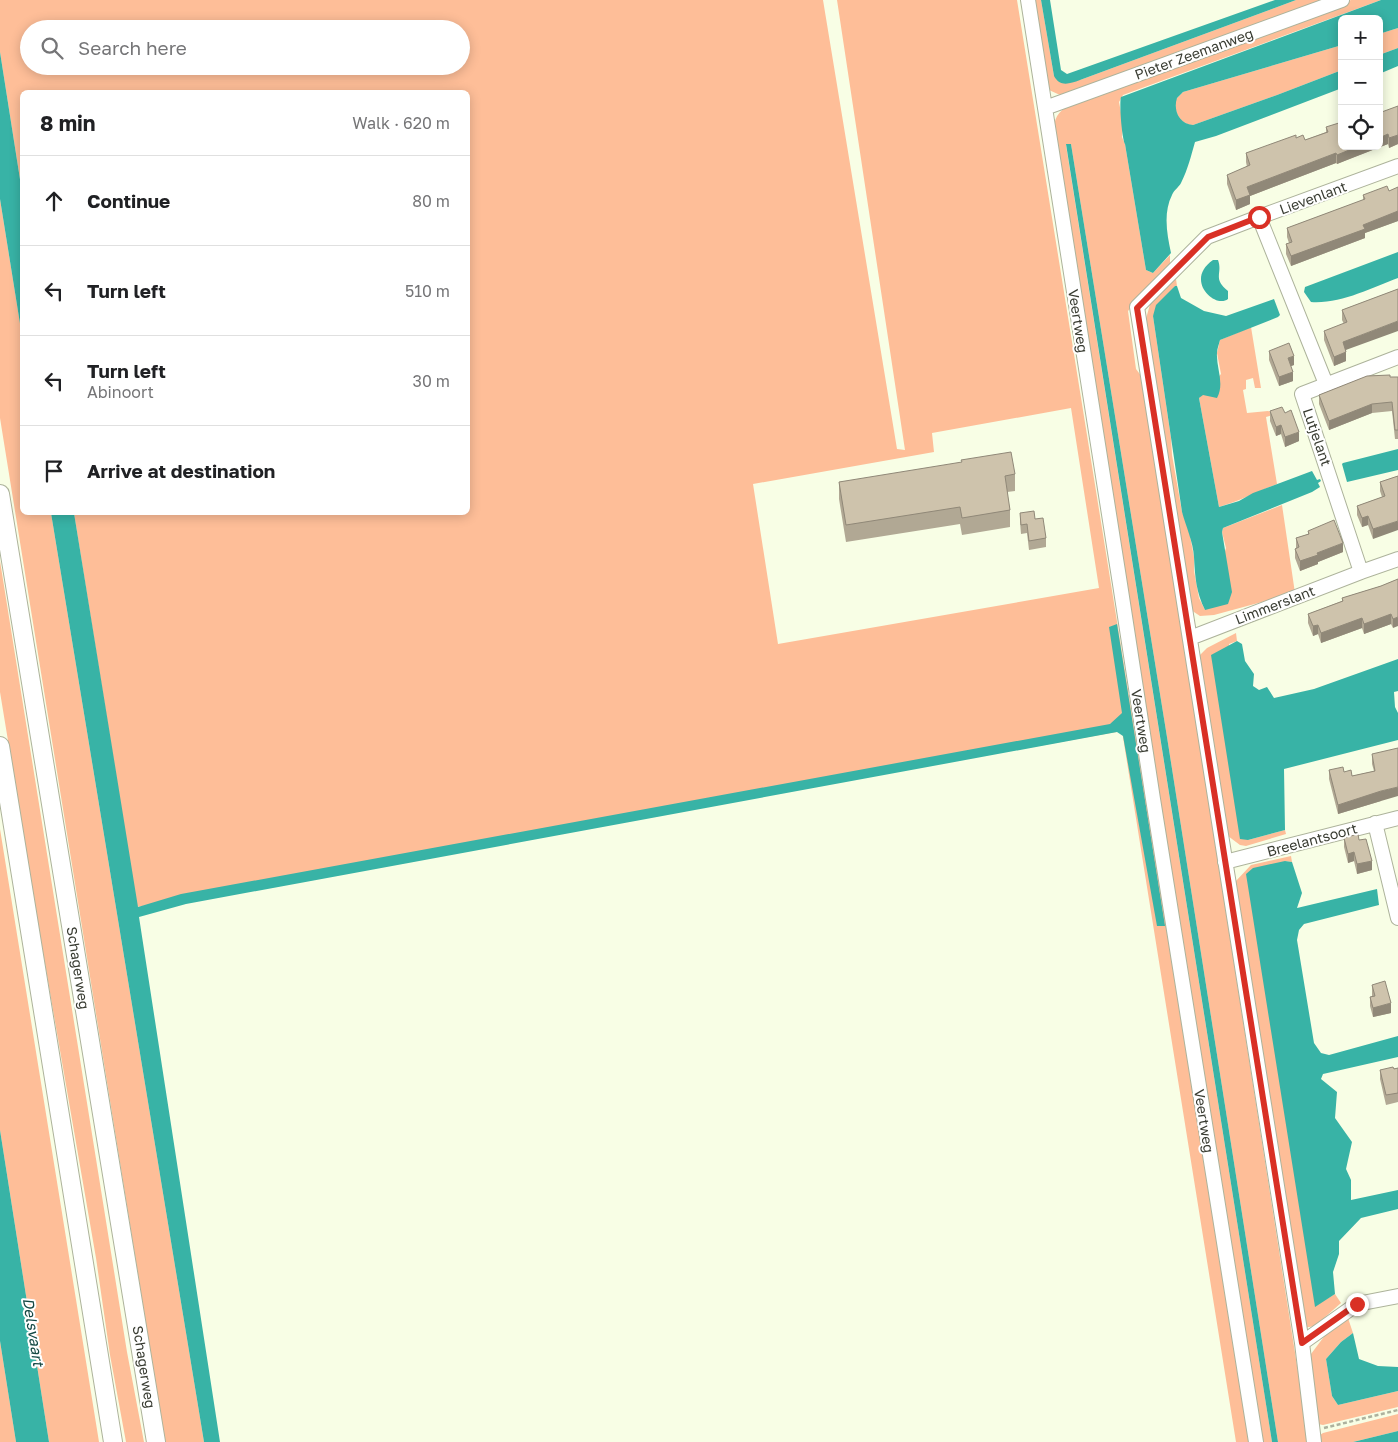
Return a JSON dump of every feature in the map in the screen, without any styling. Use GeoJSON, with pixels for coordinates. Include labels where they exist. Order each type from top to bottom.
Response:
{"type":"FeatureCollection","features":[{"type":"Feature","properties":{"kind":"main road","name":"Schagerweg"},"geometry":{"type":"LineString","coordinates":[[0,494],[156,1442]]}},
{"type":"Feature","properties":{"kind":"main road"},"geometry":{"type":"LineString","coordinates":[[0,746],[113,1442]]}},
{"type":"Feature","properties":{"kind":"street","name":"Veertweg"},"geometry":{"type":"LineString","coordinates":[[1028,0],[1154,808],[1256,1442]]}},
{"type":"Feature","properties":{"kind":"street","name":"Pieter Zeemanweg"},"geometry":{"type":"LineString","coordinates":[[1045,108],[1342,0]]}},
{"type":"Feature","properties":{"kind":"street","name":"Lievenlant"},"geometry":{"type":"LineString","coordinates":[[1190,638],[1137,308],[1208,237],[1398,166]]}},
{"type":"Feature","properties":{"kind":"street"},"geometry":{"type":"LineString","coordinates":[[1259,217],[1326,384]]}},
{"type":"Feature","properties":{"kind":"street","name":"Lutjelant"},"geometry":{"type":"LineString","coordinates":[[1361,572],[1302,394],[1398,357]]}},
{"type":"Feature","properties":{"kind":"street","name":"Lutjelant"},"geometry":{"type":"LineString","coordinates":[[1373,367],[1398,366]]}},
{"type":"Feature","properties":{"kind":"street","name":"Limmerslant"},"geometry":{"type":"LineString","coordinates":[[1190,638],[1398,559]]}},
{"type":"Feature","properties":{"kind":"street"},"geometry":{"type":"LineString","coordinates":[[1190,638],[1302,1343],[1314,1437]]}},
{"type":"Feature","properties":{"kind":"street","name":"Breelantsoort"},"geometry":{"type":"LineString","coordinates":[[1225,862],[1398,818]]}},
{"type":"Feature","properties":{"kind":"street"},"geometry":{"type":"LineString","coordinates":[[1375,823],[1398,918]]}},
{"type":"Feature","properties":{"kind":"street"},"geometry":{"type":"LineString","coordinates":[[1302,1343],[1357,1304],[1398,1296]]}},
{"type":"Feature","properties":{"kind":"path"},"geometry":{"type":"LineString","coordinates":[[1314,1437],[1398,1410]]}},
{"type":"Feature","properties":{"kind":"shaded area"},"geometry":{"type":"Polygon","coordinates":[[[0,0],[823,0],[897,449],[905,450],[837,0],[1017,0],[1249,1442],[1236,1442],[1122,731],[137,907],[74,515],[470,515],[470,90],[20,90],[20,179],[0,52],[0,0]],[[1071,408],[932,433],[934,452],[753,484],[778,644],[1099,588],[1071,408]]]}},
{"type":"Feature","properties":{"kind":"shaded area"},"geometry":{"type":"Polygon","coordinates":[[[1033,0],[1041,0],[1054,76],[1080,80],[1296,0],[1326,0],[1060,95],[1049,90],[1033,0]]]}},
{"type":"Feature","properties":{"kind":"shaded area"},"geometry":{"type":"Polygon","coordinates":[[[1351,0],[1381,0],[1123,95],[1119,102],[1123,123],[1122,137],[1125,144],[1146,270],[1153,273],[1170,255],[1170,264],[1128,311],[1136,369],[1142,377],[1309,1442],[1278,1442],[1071,144],[1066,145],[1272,1442],[1262,1442],[1054,127],[1059,113],[1071,104],[1351,0]]]}},
{"type":"Feature","properties":{"kind":"shaded area"},"geometry":{"type":"Polygon","coordinates":[[[1398,28],[1398,48],[1383,54],[1383,33],[1398,28]]]}},
{"type":"Feature","properties":{"kind":"shaded area"},"geometry":{"type":"Polygon","coordinates":[[[1338,46],[1338,72],[1193,125],[1181,120],[1177,113],[1175,100],[1183,92],[1338,46]]]}},
{"type":"Feature","properties":{"kind":"shaded area"},"geometry":{"type":"Polygon","coordinates":[[[0,199],[20,324],[20,515],[51,515],[204,1442],[165,1442],[0,418],[0,199]]]}},
{"type":"Feature","properties":{"kind":"shaded area"},"geometry":{"type":"Polygon","coordinates":[[[1176,279],[1177,286],[1175,286],[1153,316],[1172,455],[1182,512],[1188,525],[1199,598],[1205,610],[1226,548],[1222,532],[1223,528],[1282,505],[1295,593],[1214,615],[1200,616],[1191,610],[1145,322],[1151,301],[1171,280],[1176,279]]]}},
{"type":"Feature","properties":{"kind":"shaded area"},"geometry":{"type":"Polygon","coordinates":[[[1251,327],[1261,388],[1255,388],[1253,378],[1246,380],[1246,389],[1243,390],[1247,413],[1268,411],[1277,414],[1266,417],[1277,484],[1219,507],[1199,398],[1221,374],[1217,353],[1220,340],[1251,327]]]}},
{"type":"Feature","properties":{"kind":"shaded area"},"geometry":{"type":"Polygon","coordinates":[[[0,561],[127,1352],[144,1442],[126,1442],[0,692],[0,561]]]}},
{"type":"Feature","properties":{"kind":"shaded area"},"geometry":{"type":"Polygon","coordinates":[[[1236,633],[1237,641],[1229,644],[1248,840],[1285,830],[1286,834],[1246,846],[1240,845],[1228,836],[1199,656],[1207,648],[1236,633]]]}},
{"type":"Feature","properties":{"kind":"shaded area"},"geometry":{"type":"Polygon","coordinates":[[[0,829],[99,1442],[49,1442],[0,1130],[0,829]]]}},
{"type":"Feature","properties":{"kind":"shaded area"},"geometry":{"type":"Polygon","coordinates":[[[1291,856],[1292,862],[1285,861],[1315,1306],[1335,1294],[1341,1303],[1315,1326],[1303,1328],[1235,882],[1251,865],[1291,856]]]}},
{"type":"Feature","properties":{"kind":"shaded area"},"geometry":{"type":"Polygon","coordinates":[[[1347,1315],[1353,1333],[1341,1342],[1326,1359],[1332,1396],[1338,1405],[1398,1391],[1398,1407],[1323,1425],[1318,1424],[1308,1358],[1329,1330],[1347,1315]]]}},
{"type":"Feature","properties":{"kind":"shaded area"},"geometry":{"type":"Polygon","coordinates":[[[0,1341],[16,1442],[0,1442],[0,1341]]]}},
{"type":"Feature","properties":{"kind":"shaded area"},"geometry":{"type":"Polygon","coordinates":[[[1398,1414],[1398,1431],[1353,1442],[1321,1442],[1320,1435],[1323,1433],[1398,1414]]]}},
{"type":"Feature","properties":{"kind":"water"},"geometry":{"type":"Polygon","coordinates":[[[1041,0],[1050,0],[1061,70],[1067,74],[1275,0],[1296,0],[1065,84],[1059,82],[1054,76],[1041,0]]]}},
{"type":"Feature","properties":{"kind":"water"},"geometry":{"type":"Polygon","coordinates":[[[1381,0],[1398,0],[1398,28],[1383,33],[1383,15],[1341,15],[1381,0]]]}},
{"type":"Feature","properties":{"kind":"water"},"geometry":{"type":"Polygon","coordinates":[[[1338,16],[1338,46],[1183,92],[1177,98],[1178,116],[1184,122],[1193,125],[1338,72],[1338,90],[1216,136],[1195,142],[1186,173],[1173,193],[1167,209],[1167,231],[1171,253],[1153,273],[1146,270],[1123,135],[1121,97],[1338,16]]]}},
{"type":"Feature","properties":{"kind":"water"},"geometry":{"type":"Polygon","coordinates":[[[1398,48],[1398,66],[1383,72],[1383,54],[1398,48]]]}},
{"type":"Feature","properties":{"kind":"water"},"geometry":{"type":"Polygon","coordinates":[[[0,52],[20,179],[20,324],[0,199],[0,52]]]}},
{"type":"Feature","properties":{"kind":"water"},"geometry":{"type":"Polygon","coordinates":[[[1066,144],[1071,144],[1278,1442],[1272,1442],[1066,144]]]}},
{"type":"Feature","properties":{"kind":"water"},"geometry":{"type":"Polygon","coordinates":[[[1398,252],[1398,278],[1345,298],[1322,302],[1311,302],[1304,292],[1305,287],[1398,252]]]}},
{"type":"Feature","properties":{"kind":"water"},"geometry":{"type":"Polygon","coordinates":[[[1213,260],[1218,260],[1220,283],[1228,291],[1228,299],[1222,301],[1210,296],[1202,284],[1201,276],[1205,268],[1213,260]]]}},
{"type":"Feature","properties":{"kind":"water"},"geometry":{"type":"Polygon","coordinates":[[[1177,286],[1181,298],[1204,311],[1226,316],[1274,299],[1280,315],[1220,340],[1217,359],[1220,387],[1217,398],[1203,395],[1199,398],[1219,507],[1239,501],[1253,493],[1312,471],[1317,480],[1320,479],[1321,481],[1318,483],[1320,487],[1312,492],[1223,528],[1222,532],[1232,592],[1228,604],[1205,610],[1198,591],[1192,545],[1182,512],[1153,316],[1156,305],[1177,286]]]}},
{"type":"Feature","properties":{"kind":"water"},"geometry":{"type":"Polygon","coordinates":[[[1398,449],[1398,470],[1347,482],[1343,463],[1398,449]]]}},
{"type":"Feature","properties":{"kind":"water"},"geometry":{"type":"Polygon","coordinates":[[[51,515],[74,515],[138,907],[181,894],[1110,724],[1122,713],[1109,627],[1117,624],[1165,926],[1157,926],[1123,736],[1117,732],[186,904],[139,917],[220,1442],[204,1442],[51,515]]]}},
{"type":"Feature","properties":{"kind":"water"},"geometry":{"type":"Polygon","coordinates":[[[1237,641],[1242,644],[1245,661],[1254,674],[1253,686],[1259,690],[1267,687],[1274,698],[1314,689],[1398,659],[1398,691],[1394,692],[1395,707],[1398,713],[1398,740],[1284,769],[1285,830],[1248,840],[1240,839],[1211,655],[1237,641]]]}},
{"type":"Feature","properties":{"kind":"water"},"geometry":{"type":"Polygon","coordinates":[[[1285,861],[1292,862],[1302,893],[1297,908],[1377,889],[1379,905],[1304,924],[1299,930],[1297,940],[1314,1043],[1321,1053],[1329,1055],[1398,1036],[1398,1057],[1323,1074],[1321,1079],[1337,1092],[1335,1118],[1352,1142],[1346,1169],[1351,1180],[1351,1200],[1398,1190],[1398,1209],[1361,1218],[1339,1241],[1339,1254],[1333,1272],[1335,1294],[1315,1307],[1246,874],[1253,868],[1285,861]]]}},
{"type":"Feature","properties":{"kind":"water"},"geometry":{"type":"Polygon","coordinates":[[[0,1130],[49,1442],[16,1442],[0,1341],[0,1130]]]}},
{"type":"Feature","properties":{"kind":"water"},"geometry":{"type":"Polygon","coordinates":[[[1353,1333],[1359,1359],[1378,1366],[1398,1367],[1398,1391],[1338,1405],[1332,1396],[1326,1359],[1341,1342],[1353,1333]]]}},
{"type":"Feature","properties":{"kind":"water"},"geometry":{"type":"Polygon","coordinates":[[[1398,1431],[1398,1442],[1353,1442],[1398,1431]]]}},
{"type":"Feature","properties":{"kind":"building"},"geometry":{"type":"Polygon","coordinates":[[[1398,106],[1398,135],[1389,138],[1388,134],[1383,136],[1383,112],[1398,106]]]}},
{"type":"Feature","properties":{"kind":"building"},"geometry":{"type":"Polygon","coordinates":[[[1338,123],[1338,150],[1349,150],[1337,155],[1336,153],[1247,187],[1250,195],[1236,200],[1227,175],[1250,165],[1246,153],[1296,135],[1296,138],[1303,135],[1305,140],[1328,132],[1326,127],[1338,123]]]}},
{"type":"Feature","properties":{"kind":"building"},"geometry":{"type":"Polygon","coordinates":[[[1387,186],[1389,191],[1398,187],[1398,211],[1363,225],[1365,229],[1291,256],[1286,244],[1292,242],[1287,228],[1365,199],[1363,195],[1387,186]]]}},
{"type":"Feature","properties":{"kind":"building"},"geometry":{"type":"Polygon","coordinates":[[[1398,289],[1398,321],[1343,342],[1346,352],[1334,357],[1324,331],[1347,322],[1342,310],[1398,289]]]}},
{"type":"Feature","properties":{"kind":"building"},"geometry":{"type":"Polygon","coordinates":[[[1289,343],[1294,356],[1288,358],[1293,372],[1279,377],[1269,351],[1289,343]]]}},
{"type":"Feature","properties":{"kind":"building"},"geometry":{"type":"Polygon","coordinates":[[[1390,375],[1390,377],[1398,377],[1398,430],[1395,430],[1392,402],[1372,404],[1329,421],[1319,395],[1367,376],[1390,375]]]}},
{"type":"Feature","properties":{"kind":"building"},"geometry":{"type":"Polygon","coordinates":[[[1282,407],[1285,413],[1291,410],[1299,432],[1285,437],[1281,425],[1276,427],[1270,411],[1282,407]]]}},
{"type":"Feature","properties":{"kind":"building"},"geometry":{"type":"Polygon","coordinates":[[[1011,452],[1015,474],[1005,476],[1010,510],[962,518],[960,507],[846,525],[839,482],[1011,452]]]}},
{"type":"Feature","properties":{"kind":"building"},"geometry":{"type":"Polygon","coordinates":[[[1398,476],[1398,521],[1373,529],[1368,516],[1362,518],[1357,506],[1385,496],[1380,482],[1398,476]]]}},
{"type":"Feature","properties":{"kind":"building"},"geometry":{"type":"Polygon","coordinates":[[[1034,511],[1035,519],[1043,518],[1046,538],[1029,541],[1027,524],[1021,525],[1020,513],[1034,511]]]}},
{"type":"Feature","properties":{"kind":"building"},"geometry":{"type":"Polygon","coordinates":[[[1334,520],[1343,543],[1300,561],[1295,549],[1299,547],[1296,538],[1309,534],[1308,531],[1334,520]]]}},
{"type":"Feature","properties":{"kind":"building"},"geometry":{"type":"Polygon","coordinates":[[[1398,579],[1398,617],[1393,619],[1391,614],[1364,624],[1362,618],[1321,633],[1318,625],[1313,626],[1308,614],[1343,601],[1342,598],[1398,579]]]}},
{"type":"Feature","properties":{"kind":"building"},"geometry":{"type":"Polygon","coordinates":[[[1398,748],[1398,787],[1338,805],[1329,770],[1343,767],[1344,772],[1351,770],[1352,776],[1375,771],[1372,754],[1398,748]]]}},
{"type":"Feature","properties":{"kind":"building"},"geometry":{"type":"Polygon","coordinates":[[[1358,834],[1359,840],[1366,839],[1372,861],[1357,864],[1354,852],[1348,854],[1344,838],[1358,834]]]}},
{"type":"Feature","properties":{"kind":"building"},"geometry":{"type":"Polygon","coordinates":[[[1385,981],[1391,1003],[1373,1008],[1370,997],[1375,996],[1372,985],[1385,981]]]}},
{"type":"Feature","properties":{"kind":"building"},"geometry":{"type":"Polygon","coordinates":[[[1393,1067],[1394,1069],[1398,1068],[1398,1093],[1386,1095],[1380,1070],[1393,1067]]]}},
{"type":"Feature","properties":{"kind":"route"},"geometry":{"type":"LineString","coordinates":[[1259,217],[1208,237],[1137,308],[1302,1343],[1357,1304]]}},
{"type":"Feature","properties":{"kind":"water label","name":"Delsvaart"},"geometry":{"type":"Point","coordinates":[33,1332]}}]}
